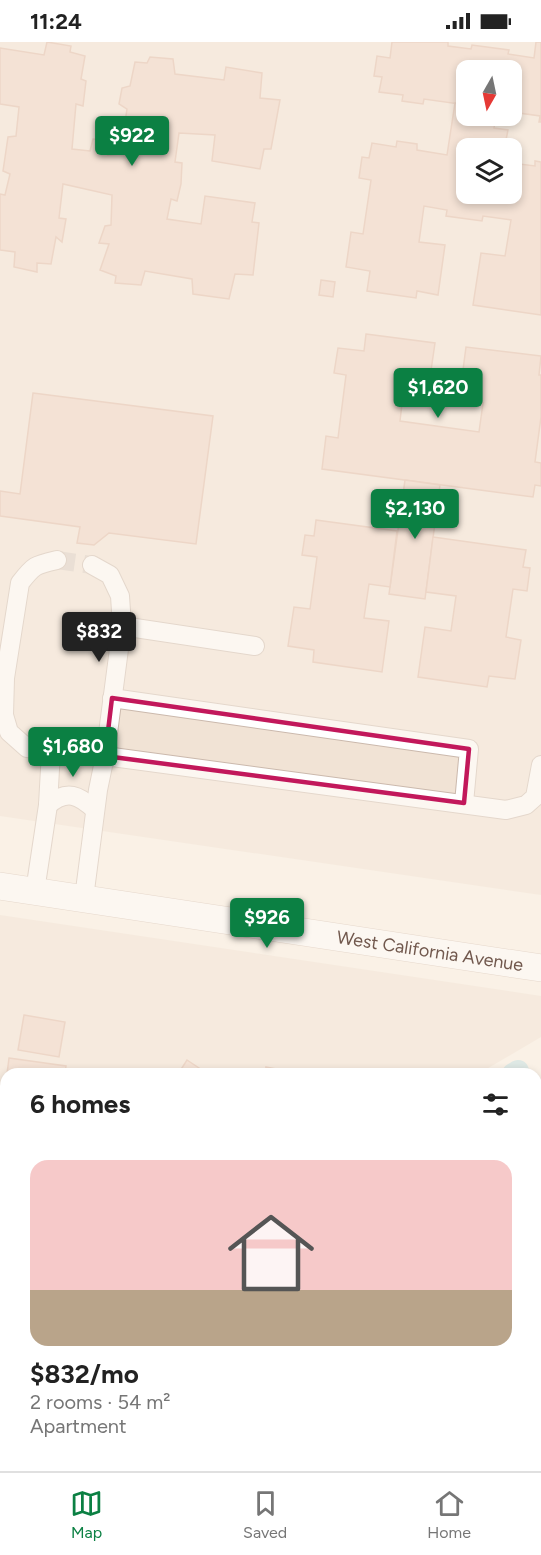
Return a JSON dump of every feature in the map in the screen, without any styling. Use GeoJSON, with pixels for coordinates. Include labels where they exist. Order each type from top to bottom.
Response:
{"type":"FeatureCollection","features":[{"type":"Feature","properties":{"kind":"main road","name":"West California Avenue"},"geometry":{"type":"LineString","coordinates":[[0,886],[541,968]]}},
{"type":"Feature","properties":{"kind":"street"},"geometry":{"type":"LineString","coordinates":[[57,560],[38,564],[20,583],[5,678],[4,715],[9,732],[27,748],[105,756],[506,810],[526,805],[535,797],[541,765]]}},
{"type":"Feature","properties":{"kind":"street"},"geometry":{"type":"LineString","coordinates":[[84,898],[122,626],[120,596],[110,575],[92,566]]}},
{"type":"Feature","properties":{"kind":"street"},"geometry":{"type":"LineString","coordinates":[[122,626],[255,646]]}},
{"type":"Feature","properties":{"kind":"street"},"geometry":{"type":"LineString","coordinates":[[112,698],[469,749],[464,804]]}},
{"type":"Feature","properties":{"kind":"street"},"geometry":{"type":"LineString","coordinates":[[35,891],[48,805],[51,751]]}},
{"type":"Feature","properties":{"kind":"street"},"geometry":{"type":"LineString","coordinates":[[48,805],[57,797],[65,795],[83,799],[95,810]]}},
{"type":"Feature","properties":{"kind":"highlighted area"},"geometry":{"type":"Polygon","coordinates":[[[112,698],[469,749],[464,803],[105,756],[112,698]]]}},
{"type":"Feature","properties":{"kind":"shaded area"},"geometry":{"type":"Polygon","coordinates":[[[0,42],[541,42],[541,895],[0,816],[0,42]]]}},
{"type":"Feature","properties":{"kind":"shaded area"},"geometry":{"type":"Polygon","coordinates":[[[0,915],[541,996],[541,1037],[488,1068],[0,1068],[0,915]]]}},
{"type":"Feature","properties":{"kind":"building"},"geometry":{"type":"Polygon","coordinates":[[[47,42],[71,46],[70,52],[85,56],[81,79],[86,81],[83,106],[76,104],[72,149],[90,151],[93,139],[111,141],[108,155],[120,154],[127,109],[119,104],[122,88],[130,86],[135,62],[147,63],[150,57],[173,59],[175,74],[224,80],[226,67],[262,73],[260,98],[280,100],[271,149],[264,149],[260,169],[212,161],[215,135],[179,133],[175,162],[182,163],[181,184],[177,201],[171,199],[167,219],[201,224],[205,196],[255,203],[252,222],[259,223],[253,275],[235,274],[229,299],[193,294],[192,279],[145,271],[141,285],[115,283],[116,276],[100,270],[109,244],[99,243],[105,226],[111,225],[112,195],[63,184],[59,218],[66,219],[62,242],[56,237],[51,264],[37,263],[37,272],[14,267],[15,252],[0,250],[0,194],[5,195],[10,174],[3,171],[8,137],[16,136],[19,107],[0,104],[0,48],[44,55],[47,42]]]}},
{"type":"Feature","properties":{"kind":"building"},"geometry":{"type":"Polygon","coordinates":[[[392,42],[448,42],[448,46],[471,49],[472,45],[509,50],[508,54],[534,58],[536,42],[541,42],[541,122],[539,122],[540,116],[522,113],[522,60],[456,60],[456,104],[424,99],[423,104],[402,101],[403,95],[379,92],[382,77],[374,76],[377,56],[390,58],[392,42]]]}},
{"type":"Feature","properties":{"kind":"building"},"geometry":{"type":"Polygon","coordinates":[[[455,103],[456,126],[494,126],[494,128],[508,130],[506,138],[456,138],[456,204],[522,204],[522,164],[535,166],[535,161],[541,162],[541,315],[473,305],[481,253],[505,256],[511,220],[483,216],[482,221],[446,216],[447,210],[424,206],[419,242],[445,245],[438,295],[417,291],[416,298],[367,291],[370,271],[346,267],[351,232],[363,234],[371,180],[359,178],[362,157],[369,158],[372,143],[396,147],[397,141],[417,144],[417,150],[447,155],[455,103]]]}},
{"type":"Feature","properties":{"kind":"building"},"geometry":{"type":"Polygon","coordinates":[[[321,280],[335,282],[333,297],[319,295],[321,280]]]}},
{"type":"Feature","properties":{"kind":"building"},"geometry":{"type":"Polygon","coordinates":[[[366,334],[435,343],[427,398],[403,395],[400,421],[479,432],[483,403],[459,400],[466,347],[541,356],[539,375],[541,375],[541,417],[535,462],[541,463],[541,486],[535,485],[533,497],[322,469],[326,436],[338,438],[346,375],[334,373],[338,348],[364,351],[366,334]]]}},
{"type":"Feature","properties":{"kind":"building"},"geometry":{"type":"Polygon","coordinates":[[[33,393],[213,416],[196,544],[109,533],[94,545],[77,543],[80,527],[0,516],[0,491],[20,494],[33,393]]]}},
{"type":"Feature","properties":{"kind":"building"},"geometry":{"type":"Polygon","coordinates":[[[405,480],[440,485],[425,599],[389,594],[405,480]]]}},
{"type":"Feature","properties":{"kind":"building"},"geometry":{"type":"Polygon","coordinates":[[[316,520],[397,531],[390,587],[369,584],[364,618],[389,621],[382,672],[313,662],[314,650],[288,646],[294,607],[310,609],[317,557],[302,555],[305,535],[314,536],[316,520]]]}},
{"type":"Feature","properties":{"kind":"building"},"geometry":{"type":"Polygon","coordinates":[[[433,537],[526,550],[523,567],[530,568],[527,591],[513,589],[506,637],[521,640],[515,679],[489,676],[487,687],[418,677],[425,627],[451,631],[456,596],[426,592],[433,537]]]}},
{"type":"Feature","properties":{"kind":"building"},"geometry":{"type":"Polygon","coordinates":[[[24,1015],[65,1022],[59,1057],[18,1050],[24,1015]]]}},
{"type":"Feature","properties":{"kind":"building"},"geometry":{"type":"Polygon","coordinates":[[[9,1058],[66,1066],[66,1068],[8,1068],[9,1058]]]}},
{"type":"Feature","properties":{"kind":"building"},"geometry":{"type":"Polygon","coordinates":[[[187,1060],[199,1068],[182,1068],[187,1060]]]}},
{"type":"Feature","properties":{"kind":"tunnel"},"geometry":{"type":"LineString","coordinates":[[57,560],[92,565]]}}]}
